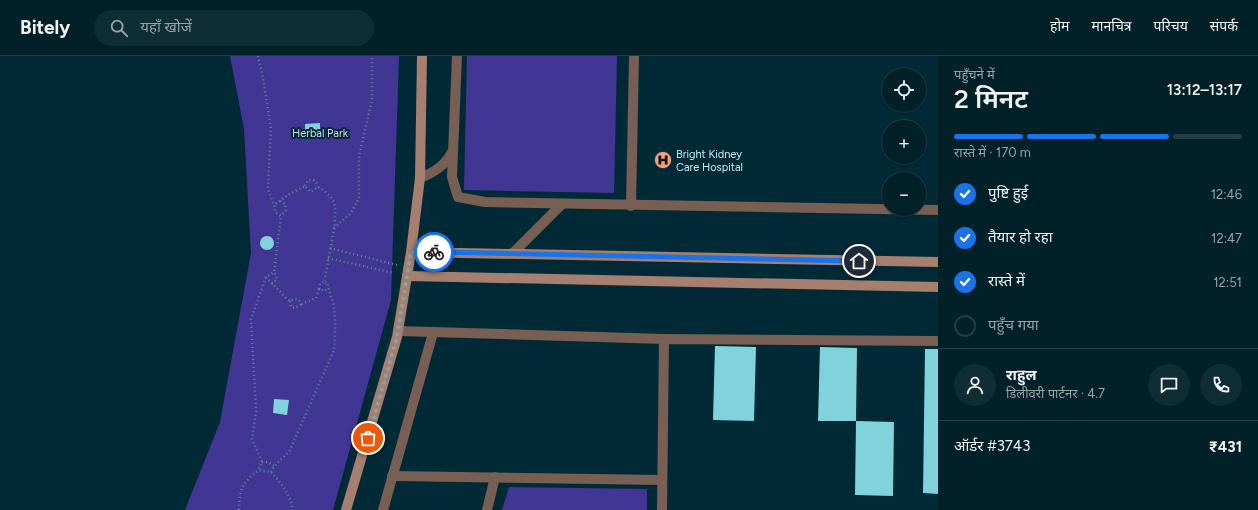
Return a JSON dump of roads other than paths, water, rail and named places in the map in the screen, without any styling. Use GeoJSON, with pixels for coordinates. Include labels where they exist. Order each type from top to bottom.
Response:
{"type":"FeatureCollection","features":[{"type":"Feature","properties":{"kind":"street"},"geometry":{"type":"LineString","coordinates":[[346,510],[398,331],[411,252],[420,178],[422,56]]}},
{"type":"Feature","properties":{"kind":"street"},"geometry":{"type":"LineString","coordinates":[[457,56],[455,146],[452,177],[458,197],[485,202],[631,206],[938,210]]}},
{"type":"Feature","properties":{"kind":"street"},"geometry":{"type":"LineString","coordinates":[[631,206],[634,56]]}},
{"type":"Feature","properties":{"kind":"street"},"geometry":{"type":"LineString","coordinates":[[420,178],[430,174],[444,165],[449,159],[455,146]]}},
{"type":"Feature","properties":{"kind":"street"},"geometry":{"type":"LineString","coordinates":[[512,254],[562,204]]}},
{"type":"Feature","properties":{"kind":"street"},"geometry":{"type":"LineString","coordinates":[[411,252],[938,262]]}},
{"type":"Feature","properties":{"kind":"street"},"geometry":{"type":"LineString","coordinates":[[408,271],[938,287]]}},
{"type":"Feature","properties":{"kind":"street"},"geometry":{"type":"LineString","coordinates":[[398,331],[664,339],[938,341]]}},
{"type":"Feature","properties":{"kind":"street"},"geometry":{"type":"LineString","coordinates":[[383,510],[433,332]]}},
{"type":"Feature","properties":{"kind":"street"},"geometry":{"type":"LineString","coordinates":[[662,510],[664,339]]}},
{"type":"Feature","properties":{"kind":"street"},"geometry":{"type":"LineString","coordinates":[[392,476],[662,480]]}},
{"type":"Feature","properties":{"kind":"street"},"geometry":{"type":"LineString","coordinates":[[487,510],[495,477]]}},
{"type":"Feature","properties":{"kind":"place","name":"Bright Kidney Care Hospital"},"geometry":{"type":"Point","coordinates":[663,160]}},
{"type":"Feature","properties":{"kind":"park label","name":"Herbal Park"},"geometry":{"type":"Point","coordinates":[320,133]}}]}
